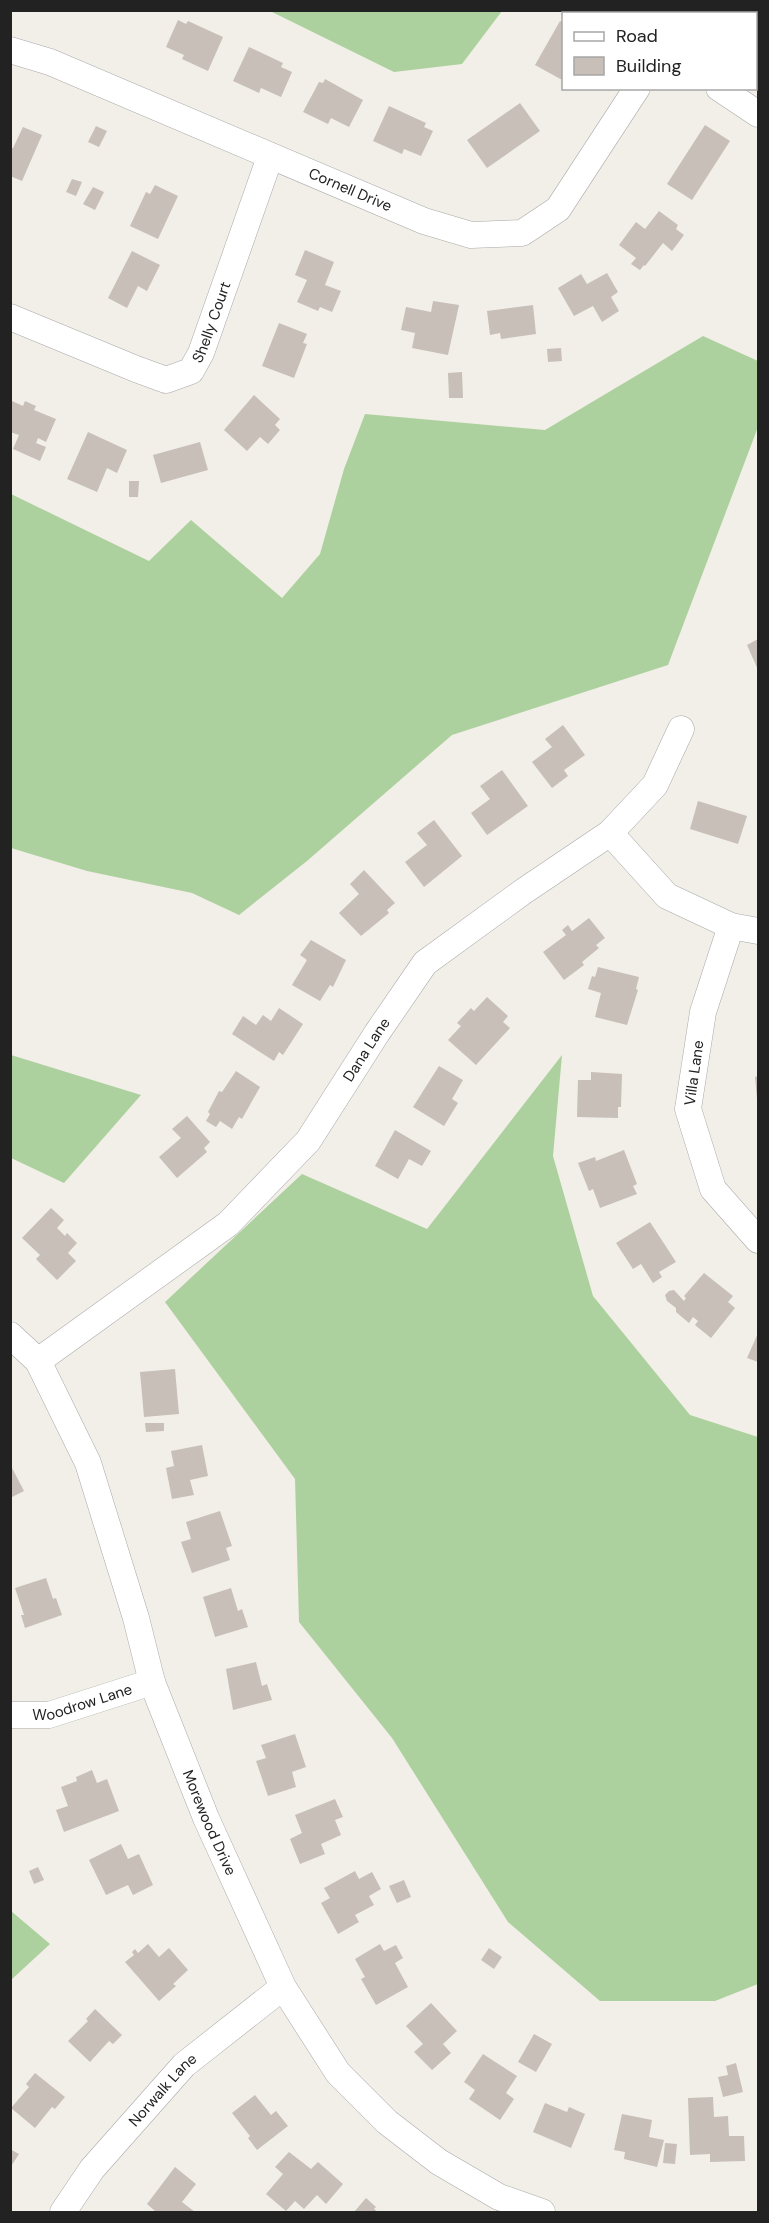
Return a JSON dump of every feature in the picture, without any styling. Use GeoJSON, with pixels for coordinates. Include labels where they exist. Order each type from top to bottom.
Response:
{"type":"FeatureCollection","features":[{"type":"Feature","properties":{"kind":"street","name":"Cornell Drive"},"geometry":{"type":"LineString","coordinates":[[10,50],[50,62],[424,220],[471,235],[522,233],[558,209],[636,90]]}},
{"type":"Feature","properties":{"kind":"street"},"geometry":{"type":"LineString","coordinates":[[722,90],[759,114]]}},
{"type":"Feature","properties":{"kind":"street","name":"Shelly Court"},"geometry":{"type":"LineString","coordinates":[[10,317],[166,380],[191,371],[201,353],[270,156]]}},
{"type":"Feature","properties":{"kind":"street","name":"Dana Lane"},"geometry":{"type":"LineString","coordinates":[[38,1361],[228,1224],[308,1141],[425,963],[524,891],[610,833],[655,785],[681,729]]}},
{"type":"Feature","properties":{"kind":"street"},"geometry":{"type":"LineString","coordinates":[[610,833],[667,896],[731,926],[759,931]]}},
{"type":"Feature","properties":{"kind":"street","name":"Villa Lane"},"geometry":{"type":"LineString","coordinates":[[731,926],[703,1012],[688,1109],[712,1189],[759,1240]]}},
{"type":"Feature","properties":{"kind":"street","name":"Morewood Drive"},"geometry":{"type":"LineString","coordinates":[[10,1335],[38,1361],[88,1463],[136,1618],[152,1682],[206,1818],[283,1987],[338,2073],[387,2122],[495,2205],[542,2212]]}},
{"type":"Feature","properties":{"kind":"street","name":"Woodrow Lane"},"geometry":{"type":"LineString","coordinates":[[10,1715],[49,1715],[152,1682]]}},
{"type":"Feature","properties":{"kind":"street","name":"Norwalk Lane"},"geometry":{"type":"LineString","coordinates":[[63,2212],[92,2169],[184,2065],[283,1987]]}},
{"type":"Feature","properties":{"kind":"green space"},"geometry":{"type":"Polygon","coordinates":[[[270,11],[502,11],[462,64],[394,72],[270,11]]]}},
{"type":"Feature","properties":{"kind":"green space"},"geometry":{"type":"Polygon","coordinates":[[[703,336],[758,361],[758,427],[668,665],[452,735],[307,861],[239,915],[192,893],[87,871],[11,848],[11,494],[149,561],[191,520],[282,598],[320,554],[344,469],[365,414],[545,430],[703,336]]]}},
{"type":"Feature","properties":{"kind":"green space"},"geometry":{"type":"Polygon","coordinates":[[[11,1055],[141,1095],[64,1183],[11,1158],[11,1055]]]}},
{"type":"Feature","properties":{"kind":"green space"},"geometry":{"type":"Polygon","coordinates":[[[562,1055],[553,1156],[593,1296],[690,1415],[758,1437],[758,1984],[715,2001],[600,2001],[508,1922],[392,1738],[299,1622],[295,1479],[165,1302],[302,1174],[427,1229],[562,1055]]]}},
{"type":"Feature","properties":{"kind":"green space"},"geometry":{"type":"Polygon","coordinates":[[[11,1911],[50,1944],[11,1980],[11,1911]]]}},
{"type":"Feature","properties":{"kind":"building"},"geometry":{"type":"Polygon","coordinates":[[[178,20],[186,24],[188,21],[223,37],[208,71],[182,59],[184,55],[166,47],[178,20]]]}},
{"type":"Feature","properties":{"kind":"building"},"geometry":{"type":"Polygon","coordinates":[[[560,21],[562,22],[562,80],[535,65],[560,21]]]}},
{"type":"Feature","properties":{"kind":"building"},"geometry":{"type":"Polygon","coordinates":[[[249,47],[283,63],[281,67],[292,72],[281,97],[261,88],[259,93],[233,81],[249,47]]]}},
{"type":"Feature","properties":{"kind":"building"},"geometry":{"type":"Polygon","coordinates":[[[325,79],[363,100],[349,127],[331,118],[328,124],[303,112],[319,82],[323,83],[325,79]]]}},
{"type":"Feature","properties":{"kind":"building"},"geometry":{"type":"Polygon","coordinates":[[[520,103],[540,131],[487,168],[467,140],[520,103]]]}},
{"type":"Feature","properties":{"kind":"building"},"geometry":{"type":"Polygon","coordinates":[[[389,106],[426,123],[424,127],[433,131],[421,156],[404,149],[402,154],[373,141],[389,106]]]}},
{"type":"Feature","properties":{"kind":"building"},"geometry":{"type":"Polygon","coordinates":[[[705,125],[730,141],[692,200],[667,184],[705,125]]]}},
{"type":"Feature","properties":{"kind":"building"},"geometry":{"type":"Polygon","coordinates":[[[96,126],[107,131],[99,147],[88,142],[96,126]]]}},
{"type":"Feature","properties":{"kind":"building"},"geometry":{"type":"Polygon","coordinates":[[[23,127],[42,135],[22,181],[10,176],[10,147],[13,148],[23,127]]]}},
{"type":"Feature","properties":{"kind":"building"},"geometry":{"type":"Polygon","coordinates":[[[72,179],[82,182],[76,196],[66,192],[72,179]]]}},
{"type":"Feature","properties":{"kind":"building"},"geometry":{"type":"Polygon","coordinates":[[[155,185],[178,196],[158,239],[130,226],[146,192],[150,194],[155,185]]]}},
{"type":"Feature","properties":{"kind":"building"},"geometry":{"type":"Polygon","coordinates":[[[93,187],[104,192],[95,210],[83,204],[93,187]]]}},
{"type":"Feature","properties":{"kind":"building"},"geometry":{"type":"Polygon","coordinates":[[[659,211],[678,225],[676,229],[684,235],[672,251],[663,243],[640,270],[631,264],[636,258],[619,245],[636,222],[645,229],[659,211]]]}},
{"type":"Feature","properties":{"kind":"building"},"geometry":{"type":"Polygon","coordinates":[[[305,250],[334,262],[325,285],[341,291],[332,312],[320,307],[318,311],[297,302],[307,280],[295,275],[305,250]]]}},
{"type":"Feature","properties":{"kind":"building"},"geometry":{"type":"Polygon","coordinates":[[[132,251],[160,265],[147,291],[138,286],[127,308],[108,298],[132,251]]]}},
{"type":"Feature","properties":{"kind":"building"},"geometry":{"type":"Polygon","coordinates":[[[607,273],[618,292],[611,297],[619,311],[602,322],[593,306],[574,316],[558,288],[581,274],[587,284],[607,273]]]}},
{"type":"Feature","properties":{"kind":"building"},"geometry":{"type":"Polygon","coordinates":[[[433,301],[459,305],[448,355],[412,348],[415,333],[401,330],[406,307],[431,312],[433,301]]]}},
{"type":"Feature","properties":{"kind":"building"},"geometry":{"type":"Polygon","coordinates":[[[533,305],[536,334],[501,339],[500,333],[490,335],[487,311],[533,305]]]}},
{"type":"Feature","properties":{"kind":"building"},"geometry":{"type":"Polygon","coordinates":[[[279,323],[307,334],[303,343],[307,344],[294,378],[262,366],[279,323]]]}},
{"type":"Feature","properties":{"kind":"building"},"geometry":{"type":"Polygon","coordinates":[[[561,348],[562,361],[548,362],[547,349],[561,348]]]}},
{"type":"Feature","properties":{"kind":"building"},"geometry":{"type":"Polygon","coordinates":[[[462,372],[463,398],[449,398],[448,373],[462,372]]]}},
{"type":"Feature","properties":{"kind":"building"},"geometry":{"type":"Polygon","coordinates":[[[254,395],[280,419],[275,425],[280,430],[268,444],[260,437],[247,451],[224,430],[254,395]]]}},
{"type":"Feature","properties":{"kind":"building"},"geometry":{"type":"Polygon","coordinates":[[[12,401],[23,406],[25,401],[36,406],[34,410],[56,419],[46,442],[38,438],[36,443],[46,447],[40,461],[13,449],[19,435],[10,432],[12,401]]]}},
{"type":"Feature","properties":{"kind":"building"},"geometry":{"type":"Polygon","coordinates":[[[88,432],[127,450],[117,473],[107,468],[97,492],[67,479],[88,432]]]}},
{"type":"Feature","properties":{"kind":"building"},"geometry":{"type":"Polygon","coordinates":[[[200,442],[208,470],[161,483],[153,455],[200,442]]]}},
{"type":"Feature","properties":{"kind":"building"},"geometry":{"type":"Polygon","coordinates":[[[129,481],[139,481],[138,497],[129,497],[129,481]]]}},
{"type":"Feature","properties":{"kind":"building"},"geometry":{"type":"Polygon","coordinates":[[[758,639],[758,670],[747,645],[758,639]]]}},
{"type":"Feature","properties":{"kind":"building"},"geometry":{"type":"Polygon","coordinates":[[[563,725],[585,755],[564,770],[568,776],[552,788],[532,762],[552,747],[545,739],[563,725]]]}},
{"type":"Feature","properties":{"kind":"building"},"geometry":{"type":"Polygon","coordinates":[[[502,770],[528,806],[487,835],[471,813],[490,799],[480,786],[502,770]]]}},
{"type":"Feature","properties":{"kind":"building"},"geometry":{"type":"Polygon","coordinates":[[[698,801],[747,816],[738,844],[690,829],[698,801]]]}},
{"type":"Feature","properties":{"kind":"building"},"geometry":{"type":"Polygon","coordinates":[[[434,820],[462,856],[424,887],[405,862],[427,845],[417,833],[434,820]]]}},
{"type":"Feature","properties":{"kind":"building"},"geometry":{"type":"Polygon","coordinates":[[[364,870],[395,903],[387,910],[389,913],[361,936],[339,913],[359,894],[350,884],[364,870]]]}},
{"type":"Feature","properties":{"kind":"building"},"geometry":{"type":"Polygon","coordinates":[[[589,918],[605,938],[596,945],[599,948],[582,962],[584,965],[564,980],[543,952],[566,935],[562,930],[568,925],[572,931],[589,918]]]}},
{"type":"Feature","properties":{"kind":"building"},"geometry":{"type":"Polygon","coordinates":[[[311,940],[346,960],[333,987],[330,985],[320,1001],[292,985],[307,960],[300,955],[311,940]]]}},
{"type":"Feature","properties":{"kind":"building"},"geometry":{"type":"Polygon","coordinates":[[[598,967],[639,977],[636,989],[638,990],[627,1025],[595,1017],[601,993],[588,989],[598,967]]]}},
{"type":"Feature","properties":{"kind":"building"},"geometry":{"type":"Polygon","coordinates":[[[487,997],[508,1016],[503,1022],[510,1028],[476,1065],[448,1040],[461,1026],[457,1023],[471,1008],[474,1011],[487,997]]]}},
{"type":"Feature","properties":{"kind":"building"},"geometry":{"type":"Polygon","coordinates":[[[279,1008],[303,1024],[283,1055],[279,1052],[274,1061],[232,1034],[243,1016],[256,1025],[263,1015],[271,1021],[279,1008]]]}},
{"type":"Feature","properties":{"kind":"building"},"geometry":{"type":"Polygon","coordinates":[[[439,1066],[463,1080],[452,1099],[458,1103],[444,1126],[413,1107],[439,1066]]]}},
{"type":"Feature","properties":{"kind":"building"},"geometry":{"type":"Polygon","coordinates":[[[236,1071],[260,1087],[242,1119],[239,1117],[232,1129],[220,1121],[216,1127],[206,1121],[210,1114],[208,1112],[219,1091],[222,1092],[236,1071]]]}},
{"type":"Feature","properties":{"kind":"building"},"geometry":{"type":"Polygon","coordinates":[[[591,1072],[622,1074],[621,1107],[618,1107],[618,1118],[577,1117],[578,1080],[591,1080],[591,1072]]]}},
{"type":"Feature","properties":{"kind":"building"},"geometry":{"type":"Polygon","coordinates":[[[758,1076],[758,1099],[757,1099],[755,1077],[758,1076]]]}},
{"type":"Feature","properties":{"kind":"building"},"geometry":{"type":"Polygon","coordinates":[[[187,1116],[210,1142],[204,1148],[207,1152],[177,1178],[159,1157],[181,1138],[172,1129],[187,1116]]]}},
{"type":"Feature","properties":{"kind":"building"},"geometry":{"type":"Polygon","coordinates":[[[395,1130],[431,1151],[422,1166],[409,1159],[398,1179],[375,1166],[395,1130]]]}},
{"type":"Feature","properties":{"kind":"building"},"geometry":{"type":"Polygon","coordinates":[[[624,1150],[637,1184],[633,1186],[637,1194],[600,1208],[593,1189],[589,1191],[578,1163],[595,1157],[596,1161],[624,1150]]]}},
{"type":"Feature","properties":{"kind":"building"},"geometry":{"type":"Polygon","coordinates":[[[51,1208],[64,1220],[57,1228],[65,1236],[67,1233],[77,1243],[68,1253],[76,1261],[57,1280],[36,1259],[40,1255],[22,1238],[51,1208]]]}},
{"type":"Feature","properties":{"kind":"building"},"geometry":{"type":"Polygon","coordinates":[[[650,1222],[676,1262],[659,1272],[662,1277],[653,1283],[641,1264],[633,1269],[616,1243],[650,1222]]]}},
{"type":"Feature","properties":{"kind":"building"},"geometry":{"type":"Polygon","coordinates":[[[704,1273],[733,1296],[728,1302],[735,1308],[711,1338],[695,1325],[698,1321],[693,1317],[689,1323],[676,1312],[676,1308],[667,1301],[665,1295],[674,1290],[684,1301],[686,1298],[684,1296],[704,1273]]]}},
{"type":"Feature","properties":{"kind":"building"},"geometry":{"type":"Polygon","coordinates":[[[758,1333],[758,1362],[747,1358],[758,1333]]]}},
{"type":"Feature","properties":{"kind":"building"},"geometry":{"type":"Polygon","coordinates":[[[175,1369],[179,1414],[144,1417],[140,1372],[175,1369]]]}},
{"type":"Feature","properties":{"kind":"building"},"geometry":{"type":"Polygon","coordinates":[[[145,1423],[164,1423],[164,1431],[146,1432],[145,1423]]]}},
{"type":"Feature","properties":{"kind":"building"},"geometry":{"type":"Polygon","coordinates":[[[202,1445],[208,1476],[190,1480],[194,1495],[172,1499],[166,1468],[174,1466],[171,1451],[202,1445]]]}},
{"type":"Feature","properties":{"kind":"building"},"geometry":{"type":"Polygon","coordinates":[[[10,1464],[24,1491],[10,1498],[10,1464]]]}},
{"type":"Feature","properties":{"kind":"building"},"geometry":{"type":"Polygon","coordinates":[[[220,1511],[232,1546],[226,1548],[230,1560],[192,1573],[181,1542],[191,1539],[186,1522],[220,1511]]]}},
{"type":"Feature","properties":{"kind":"building"},"geometry":{"type":"Polygon","coordinates":[[[46,1578],[53,1599],[56,1598],[62,1615],[25,1628],[21,1615],[24,1615],[15,1588],[46,1578]]]}},
{"type":"Feature","properties":{"kind":"building"},"geometry":{"type":"Polygon","coordinates":[[[231,1588],[238,1611],[242,1609],[248,1627],[215,1637],[203,1597],[231,1588]]]}},
{"type":"Feature","properties":{"kind":"building"},"geometry":{"type":"Polygon","coordinates":[[[256,1662],[262,1686],[267,1684],[272,1700],[233,1710],[226,1669],[256,1662]]]}},
{"type":"Feature","properties":{"kind":"building"},"geometry":{"type":"Polygon","coordinates":[[[295,1734],[306,1767],[292,1772],[296,1787],[268,1796],[256,1761],[266,1758],[261,1745],[295,1734]]]}},
{"type":"Feature","properties":{"kind":"building"},"geometry":{"type":"Polygon","coordinates":[[[92,1770],[97,1783],[107,1779],[119,1811],[64,1832],[56,1810],[68,1806],[61,1787],[77,1781],[76,1777],[92,1770]]]}},
{"type":"Feature","properties":{"kind":"building"},"geometry":{"type":"Polygon","coordinates":[[[335,1799],[343,1817],[335,1820],[341,1835],[321,1844],[325,1854],[300,1864],[290,1839],[302,1833],[295,1815],[335,1799]]]}},
{"type":"Feature","properties":{"kind":"building"},"geometry":{"type":"Polygon","coordinates":[[[121,1844],[128,1859],[139,1854],[153,1885],[133,1895],[128,1885],[106,1895],[89,1860],[121,1844]]]}},
{"type":"Feature","properties":{"kind":"building"},"geometry":{"type":"Polygon","coordinates":[[[38,1867],[44,1880],[34,1884],[29,1871],[38,1867]]]}},
{"type":"Feature","properties":{"kind":"building"},"geometry":{"type":"Polygon","coordinates":[[[355,1871],[359,1879],[372,1872],[381,1889],[369,1896],[374,1905],[355,1915],[359,1922],[338,1934],[321,1903],[330,1898],[324,1888],[355,1871]]]}},
{"type":"Feature","properties":{"kind":"building"},"geometry":{"type":"Polygon","coordinates":[[[404,1880],[411,1897],[397,1903],[389,1886],[404,1880]]]}},
{"type":"Feature","properties":{"kind":"building"},"geometry":{"type":"Polygon","coordinates":[[[148,1944],[159,1957],[169,1948],[188,1970],[173,1984],[176,1986],[159,2001],[125,1962],[134,1955],[132,1952],[135,1949],[138,1953],[148,1944]]]}},
{"type":"Feature","properties":{"kind":"building"},"geometry":{"type":"Polygon","coordinates":[[[380,1944],[384,1951],[396,1945],[403,1958],[395,1963],[408,1987],[376,2005],[361,1979],[365,1977],[355,1959],[380,1944]]]}},
{"type":"Feature","properties":{"kind":"building"},"geometry":{"type":"Polygon","coordinates":[[[489,1948],[502,1957],[494,1969],[481,1960],[489,1948]]]}},
{"type":"Feature","properties":{"kind":"building"},"geometry":{"type":"Polygon","coordinates":[[[431,2003],[457,2031],[443,2044],[451,2053],[432,2070],[414,2052],[423,2044],[406,2026],[431,2003]]]}},
{"type":"Feature","properties":{"kind":"building"},"geometry":{"type":"Polygon","coordinates":[[[95,2009],[122,2035],[113,2044],[109,2041],[90,2062],[68,2041],[88,2021],[86,2019],[95,2009]]]}},
{"type":"Feature","properties":{"kind":"building"},"geometry":{"type":"Polygon","coordinates":[[[534,2034],[552,2044],[536,2072],[518,2062],[534,2034]]]}},
{"type":"Feature","properties":{"kind":"building"},"geometry":{"type":"Polygon","coordinates":[[[483,2054],[517,2076],[506,2093],[514,2099],[500,2120],[469,2099],[475,2090],[464,2082],[483,2054]]]}},
{"type":"Feature","properties":{"kind":"building"},"geometry":{"type":"Polygon","coordinates":[[[736,2063],[743,2092],[723,2097],[718,2077],[728,2075],[726,2066],[736,2063]]]}},
{"type":"Feature","properties":{"kind":"building"},"geometry":{"type":"Polygon","coordinates":[[[35,2073],[65,2097],[55,2109],[52,2107],[35,2128],[11,2108],[29,2087],[26,2084],[35,2073]]]}},
{"type":"Feature","properties":{"kind":"building"},"geometry":{"type":"Polygon","coordinates":[[[255,2095],[271,2115],[276,2111],[288,2126],[257,2150],[248,2138],[250,2136],[232,2113],[255,2095]]]}},
{"type":"Feature","properties":{"kind":"building"},"geometry":{"type":"Polygon","coordinates":[[[713,2097],[714,2117],[728,2116],[729,2136],[744,2136],[745,2161],[710,2162],[710,2154],[690,2155],[688,2098],[713,2097]]]}},
{"type":"Feature","properties":{"kind":"building"},"geometry":{"type":"Polygon","coordinates":[[[545,2103],[567,2112],[569,2107],[585,2114],[571,2148],[533,2132],[545,2103]]]}},
{"type":"Feature","properties":{"kind":"building"},"geometry":{"type":"Polygon","coordinates":[[[622,2114],[652,2120],[649,2137],[664,2140],[657,2167],[624,2159],[625,2152],[614,2150],[622,2114]]]}},
{"type":"Feature","properties":{"kind":"building"},"geometry":{"type":"Polygon","coordinates":[[[665,2143],[677,2144],[675,2164],[663,2163],[665,2143]]]}},
{"type":"Feature","properties":{"kind":"building"},"geometry":{"type":"Polygon","coordinates":[[[10,2149],[19,2154],[10,2168],[10,2149]]]}},
{"type":"Feature","properties":{"kind":"building"},"geometry":{"type":"Polygon","coordinates":[[[289,2152],[311,2169],[318,2162],[343,2184],[326,2204],[317,2195],[304,2209],[295,2201],[286,2211],[266,2194],[283,2174],[275,2167],[289,2152]]]}},
{"type":"Feature","properties":{"kind":"building"},"geometry":{"type":"Polygon","coordinates":[[[175,2167],[196,2184],[182,2202],[195,2212],[154,2212],[147,2204],[175,2167]]]}},
{"type":"Feature","properties":{"kind":"building"},"geometry":{"type":"Polygon","coordinates":[[[366,2198],[378,2212],[354,2212],[366,2198]]]}}]}
